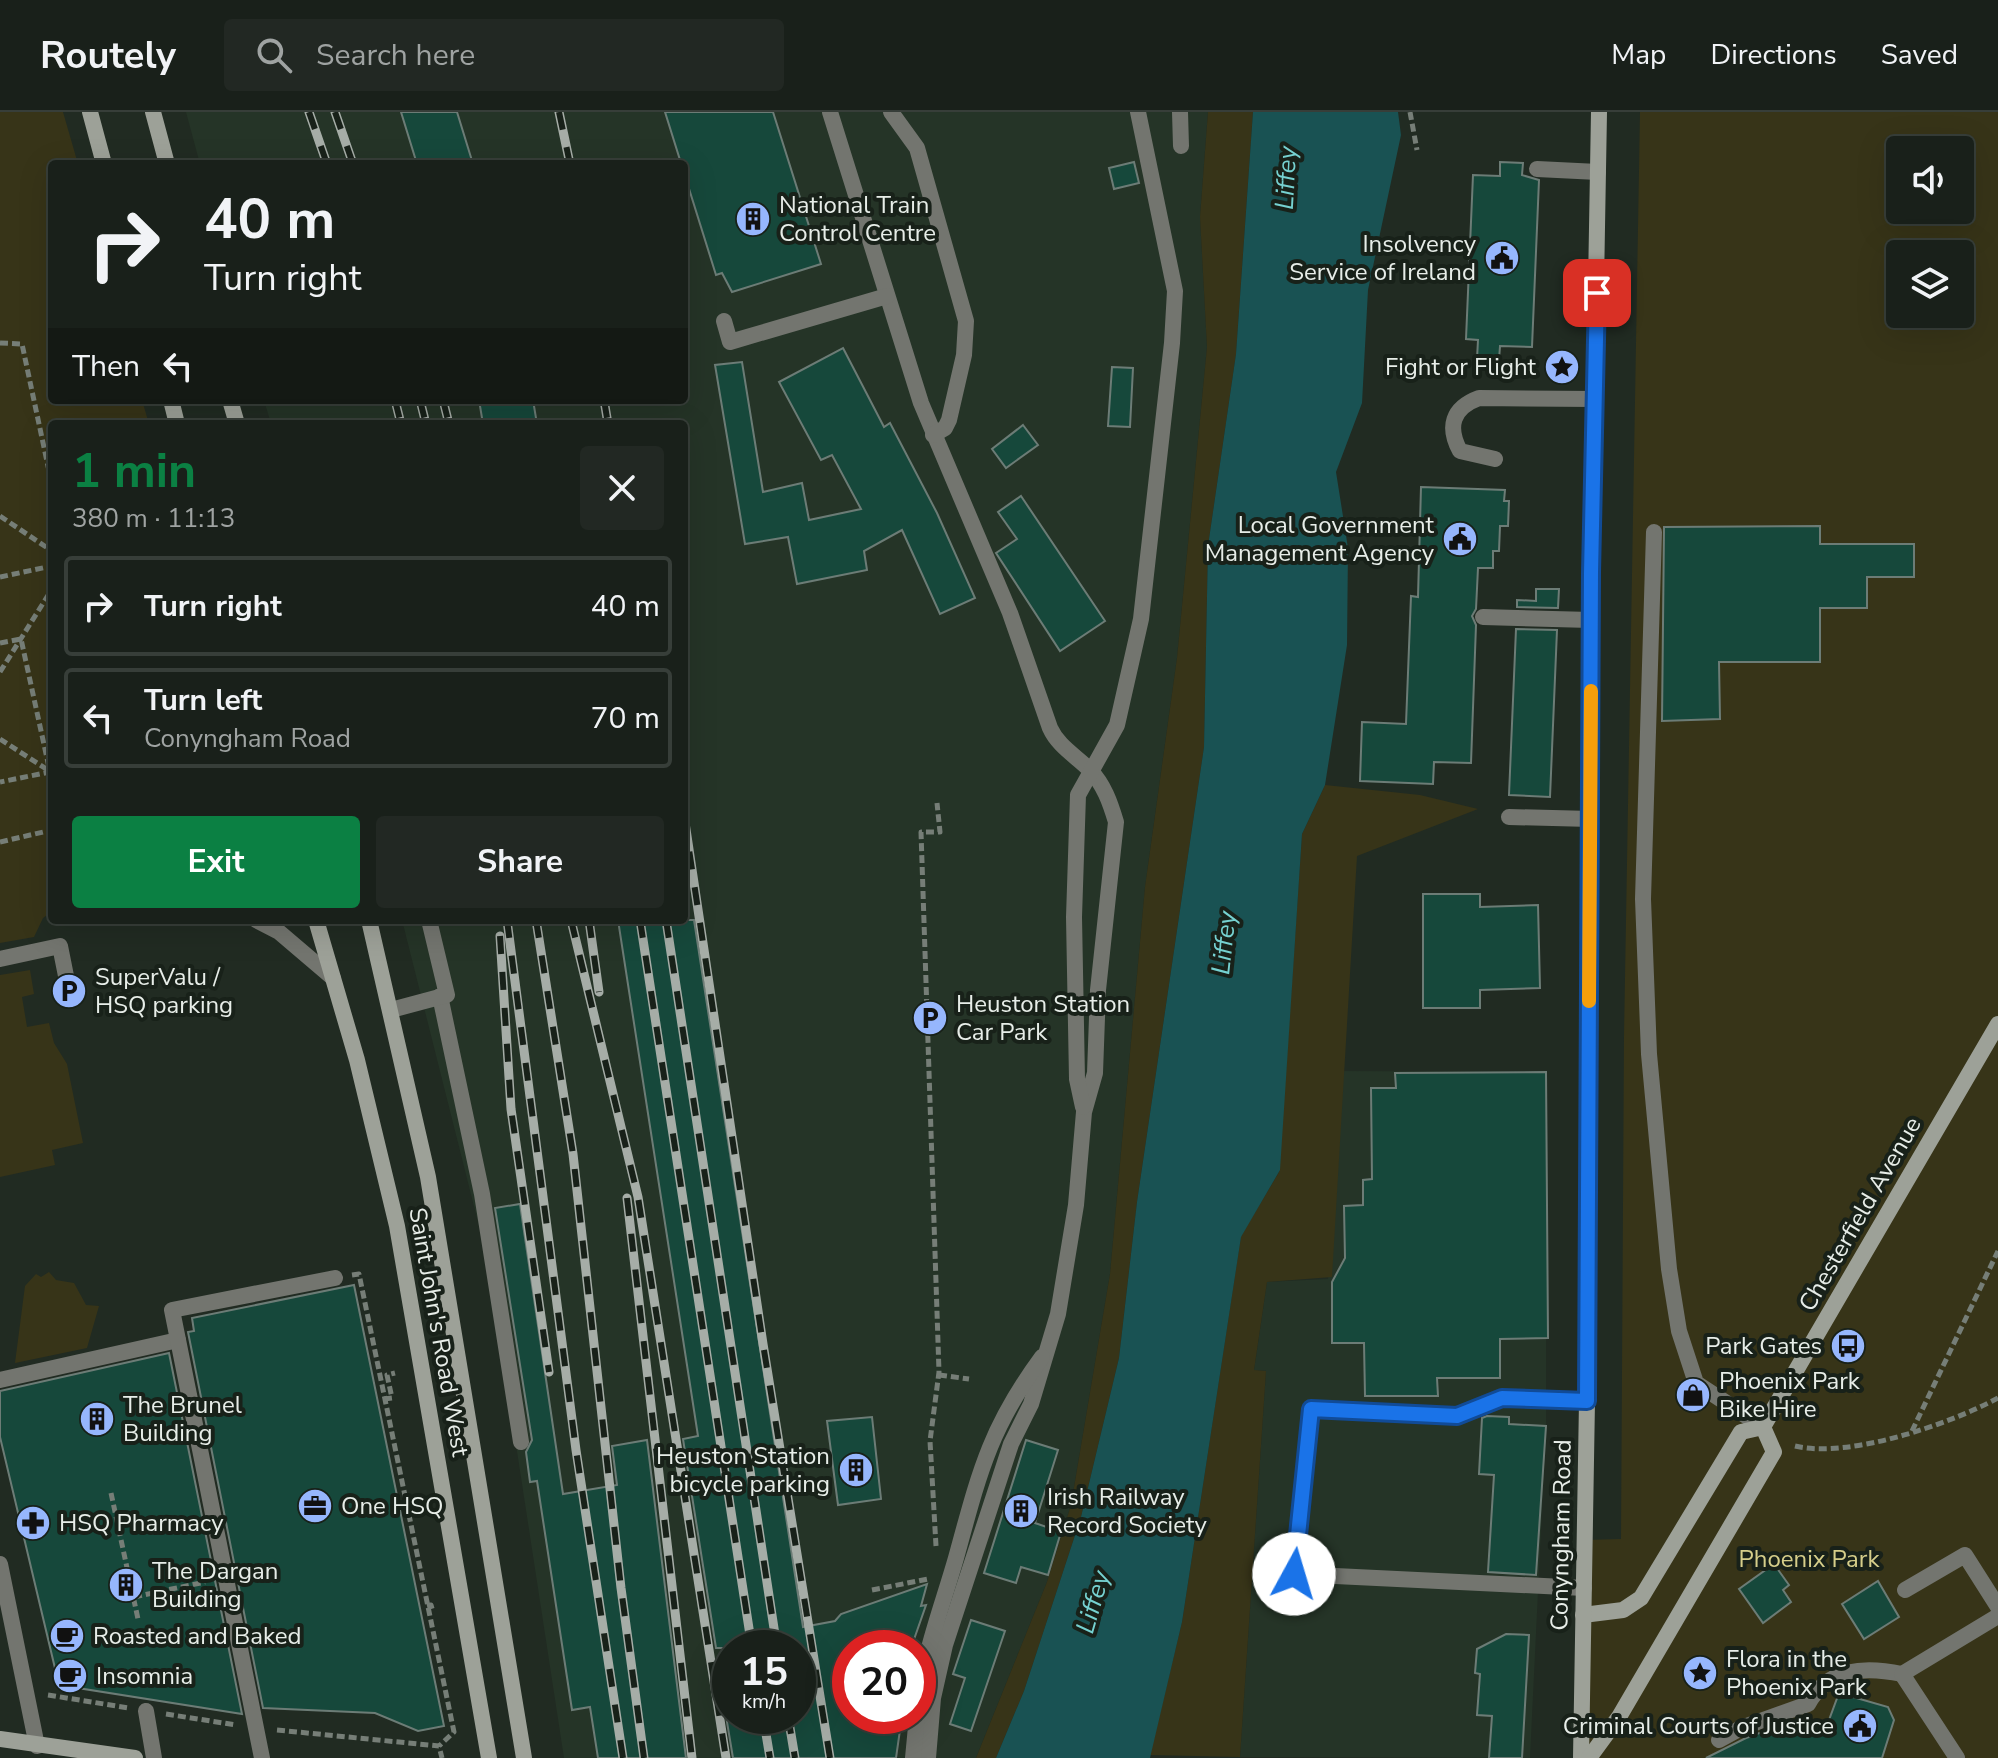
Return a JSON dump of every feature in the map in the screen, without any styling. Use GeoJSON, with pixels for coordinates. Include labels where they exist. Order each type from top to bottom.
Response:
{"type":"FeatureCollection","features":[{"type":"Feature","properties":{"kind":"main road"},"geometry":{"type":"LineString","coordinates":[[90,112],[103,160]]}},
{"type":"Feature","properties":{"kind":"main road"},"geometry":{"type":"LineString","coordinates":[[153,112],[166,160]]}},
{"type":"Feature","properties":{"kind":"main road","name":"Conyngham Road"},"geometry":{"type":"LineString","coordinates":[[1581,1758],[1587,1401],[1591,620],[1599,112]]}},
{"type":"Feature","properties":{"kind":"main road","name":"Saint John's Road West"},"geometry":{"type":"LineString","coordinates":[[317,924],[397,1226],[489,1758]]}},
{"type":"Feature","properties":{"kind":"main road","name":"Saint John's Road West"},"geometry":{"type":"LineString","coordinates":[[370,924],[428,1177],[524,1758]]}},
{"type":"Feature","properties":{"kind":"main road","name":"Chesterfield Avenue"},"geometry":{"type":"LineString","coordinates":[[1583,1615],[1623,1610],[1641,1598],[1741,1432],[1763,1427],[1998,1024]]}},
{"type":"Feature","properties":{"kind":"main road"},"geometry":{"type":"LineString","coordinates":[[1589,1758],[1619,1717],[1774,1452],[1763,1427]]}},
{"type":"Feature","properties":{"kind":"main road"},"geometry":{"type":"LineString","coordinates":[[0,1739],[124,1757]]}},
{"type":"Feature","properties":{"kind":"street"},"geometry":{"type":"LineString","coordinates":[[830,112],[933,435],[1010,613],[1052,734],[1092,772],[1109,796],[1116,822],[1098,990],[1095,1073],[1084,1112],[1076,1205],[1050,1346],[1031,1404],[1011,1444],[945,1645],[933,1698],[928,1758]]}},
{"type":"Feature","properties":{"kind":"street"},"geometry":{"type":"LineString","coordinates":[[891,112],[917,148],[966,321],[964,355],[949,420],[945,428],[933,435]]}},
{"type":"Feature","properties":{"kind":"street"},"geometry":{"type":"LineString","coordinates":[[1084,1112],[1077,1079],[1075,819],[1078,795],[1117,725],[1141,619],[1175,291],[1138,112]]}},
{"type":"Feature","properties":{"kind":"street"},"geometry":{"type":"LineString","coordinates":[[1180,112],[1181,146]]}},
{"type":"Feature","properties":{"kind":"street"},"geometry":{"type":"LineString","coordinates":[[1537,169],[1598,172]]}},
{"type":"Feature","properties":{"kind":"street"},"geometry":{"type":"LineString","coordinates":[[724,321],[730,342],[887,296]]}},
{"type":"Feature","properties":{"kind":"street"},"geometry":{"type":"LineString","coordinates":[[1495,459],[1460,451],[1453,437],[1452,422],[1458,409],[1468,402],[1479,398],[1596,399]]}},
{"type":"Feature","properties":{"kind":"street"},"geometry":{"type":"LineString","coordinates":[[1654,532],[1643,899],[1649,1054],[1669,1269],[1679,1331],[1696,1383],[1763,1427]]}},
{"type":"Feature","properties":{"kind":"street"},"geometry":{"type":"LineString","coordinates":[[1483,617],[1591,620]]}},
{"type":"Feature","properties":{"kind":"street"},"geometry":{"type":"LineString","coordinates":[[1509,817],[1591,819]]}},
{"type":"Feature","properties":{"kind":"street"},"geometry":{"type":"LineString","coordinates":[[264,924],[279,932],[333,978]]}},
{"type":"Feature","properties":{"kind":"street"},"geometry":{"type":"LineString","coordinates":[[391,1010],[447,995],[430,924]]}},
{"type":"Feature","properties":{"kind":"street"},"geometry":{"type":"LineString","coordinates":[[0,959],[60,946],[69,991]]}},
{"type":"Feature","properties":{"kind":"street"},"geometry":{"type":"LineString","coordinates":[[440,996],[482,1194],[521,1442]]}},
{"type":"Feature","properties":{"kind":"street"},"geometry":{"type":"LineString","coordinates":[[262,1758],[172,1310],[343,1277]]}},
{"type":"Feature","properties":{"kind":"street"},"geometry":{"type":"LineString","coordinates":[[0,1380],[178,1340]]}},
{"type":"Feature","properties":{"kind":"street"},"geometry":{"type":"LineString","coordinates":[[933,1630],[974,1484],[994,1431],[1050,1346]]}},
{"type":"Feature","properties":{"kind":"street"},"geometry":{"type":"LineString","coordinates":[[1584,1588],[1294,1574],[1311,1409],[1457,1416],[1502,1398],[1587,1401]]}},
{"type":"Feature","properties":{"kind":"street"},"geometry":{"type":"LineString","coordinates":[[1905,1590],[1965,1555],[1998,1607]]}},
{"type":"Feature","properties":{"kind":"street"},"geometry":{"type":"LineString","coordinates":[[0,1564],[37,1746]]}},
{"type":"Feature","properties":{"kind":"street"},"geometry":{"type":"LineString","coordinates":[[1902,1674],[1998,1616]]}},
{"type":"Feature","properties":{"kind":"street"},"geometry":{"type":"LineString","coordinates":[[1719,1740],[1741,1728],[1808,1704],[1818,1686],[1837,1674],[1876,1668],[1902,1674],[1957,1758]]}},
{"type":"Feature","properties":{"kind":"street"},"geometry":{"type":"LineString","coordinates":[[146,1711],[154,1758]]}},
{"type":"Feature","properties":{"kind":"street"},"geometry":{"type":"LineString","coordinates":[[913,1758],[915,1734]]}},
{"type":"Feature","properties":{"kind":"path"},"geometry":{"type":"LineString","coordinates":[[1410,112],[1417,150]]}},
{"type":"Feature","properties":{"kind":"path"},"geometry":{"type":"LineString","coordinates":[[0,343],[22,344],[48,466]]}},
{"type":"Feature","properties":{"kind":"path"},"geometry":{"type":"LineString","coordinates":[[0,516],[48,548]]}},
{"type":"Feature","properties":{"kind":"path"},"geometry":{"type":"LineString","coordinates":[[0,577],[48,567]]}},
{"type":"Feature","properties":{"kind":"path"},"geometry":{"type":"LineString","coordinates":[[0,672],[48,595]]}},
{"type":"Feature","properties":{"kind":"path"},"geometry":{"type":"LineString","coordinates":[[0,643],[21,639]]}},
{"type":"Feature","properties":{"kind":"path"},"geometry":{"type":"LineString","coordinates":[[21,639],[48,759]]}},
{"type":"Feature","properties":{"kind":"path"},"geometry":{"type":"LineString","coordinates":[[0,739],[48,770]]}},
{"type":"Feature","properties":{"kind":"path"},"geometry":{"type":"LineString","coordinates":[[0,782],[48,773]]}},
{"type":"Feature","properties":{"kind":"path"},"geometry":{"type":"LineString","coordinates":[[937,803],[940,832],[921,832],[939,1375],[930,1441],[937,1559]]}},
{"type":"Feature","properties":{"kind":"path"},"geometry":{"type":"LineString","coordinates":[[0,842],[48,831]]}},
{"type":"Feature","properties":{"kind":"path"},"geometry":{"type":"LineString","coordinates":[[1912,1432],[1998,1251]]}},
{"type":"Feature","properties":{"kind":"path"},"geometry":{"type":"LineString","coordinates":[[26,1691],[255,1728],[439,1746],[454,1732],[359,1274],[343,1277]]}},
{"type":"Feature","properties":{"kind":"path"},"geometry":{"type":"LineString","coordinates":[[384,1399],[392,1398],[387,1375],[395,1373]]}},
{"type":"Feature","properties":{"kind":"path"},"geometry":{"type":"LineString","coordinates":[[939,1375],[969,1379]]}},
{"type":"Feature","properties":{"kind":"path"},"geometry":{"type":"LineString","coordinates":[[1763,1427],[1796,1448],[1821,1449],[1912,1432],[1998,1398]]}},
{"type":"Feature","properties":{"kind":"path"},"geometry":{"type":"LineString","coordinates":[[111,1493],[138,1619]]}},
{"type":"Feature","properties":{"kind":"path"},"geometry":{"type":"LineString","coordinates":[[408,1513],[413,1512],[410,1499],[414,1498]]}},
{"type":"Feature","properties":{"kind":"path"},"geometry":{"type":"LineString","coordinates":[[134,1597],[226,1577]]}},
{"type":"Feature","properties":{"kind":"path"},"geometry":{"type":"LineString","coordinates":[[872,1590],[927,1579],[938,1581]]}},
{"type":"Feature","properties":{"kind":"path"},"geometry":{"type":"LineString","coordinates":[[427,1606],[431,1605],[433,1612]]}},
{"type":"Feature","properties":{"kind":"path"},"geometry":{"type":"LineString","coordinates":[[439,1746],[442,1758]]}},
{"type":"Feature","properties":{"kind":"shaded area"},"geometry":{"type":"Polygon","coordinates":[[[186,112],[1208,112],[1200,217],[1207,347],[1177,658],[1145,887],[1110,1274],[1071,1505],[1047,1582],[976,1758],[564,1758],[488,1262],[403,924],[688,924],[688,420],[270,420],[265,404],[688,404],[688,160],[199,160],[186,112]]]}},
{"type":"Feature","properties":{"kind":"shaded area"},"geometry":{"type":"Polygon","coordinates":[[[1342,1071],[1546,1072],[1546,1426],[1530,1758],[1240,1757],[1266,1371],[1254,1370],[1267,1282],[1328,1279],[1342,1071]]]}},
{"type":"Feature","properties":{"kind":"green space"},"geometry":{"type":"Polygon","coordinates":[[[0,112],[63,112],[77,160],[48,160],[48,404],[143,404],[148,420],[48,420],[48,914],[34,937],[0,943],[0,112]]]}},
{"type":"Feature","properties":{"kind":"green space"},"geometry":{"type":"Polygon","coordinates":[[[1208,112],[1253,112],[1236,354],[1208,546],[1204,747],[1137,1202],[1119,1358],[1081,1517],[1024,1691],[996,1758],[976,1758],[1047,1582],[1071,1505],[1110,1274],[1145,887],[1177,658],[1207,347],[1200,217],[1208,112]]]}},
{"type":"Feature","properties":{"kind":"green space","name":"Phoenix Park"},"geometry":{"type":"Polygon","coordinates":[[[1640,112],[1998,112],[1998,1758],[1581,1758],[1585,1540],[1621,1539],[1624,1036],[1640,112]]]}},
{"type":"Feature","properties":{"kind":"green space"},"geometry":{"type":"Polygon","coordinates":[[[1325,785],[1420,795],[1478,809],[1357,856],[1332,1277],[1267,1282],[1254,1370],[1266,1371],[1240,1757],[1150,1755],[1182,1622],[1241,1236],[1279,1172],[1302,834],[1325,785]]]}},
{"type":"Feature","properties":{"kind":"green space"},"geometry":{"type":"Polygon","coordinates":[[[30,970],[34,994],[22,997],[27,1027],[49,1023],[54,1043],[67,1064],[83,1143],[52,1150],[55,1165],[0,1177],[0,975],[30,970]]]}},
{"type":"Feature","properties":{"kind":"green space"},"geometry":{"type":"Polygon","coordinates":[[[49,1272],[56,1280],[74,1283],[86,1305],[99,1306],[87,1348],[15,1363],[25,1286],[36,1274],[41,1277],[49,1272]]]}},
{"type":"Feature","properties":{"kind":"water","name":"Liffey"},"geometry":{"type":"Polygon","coordinates":[[[1253,112],[1398,112],[1401,135],[1368,290],[1362,403],[1336,472],[1348,548],[1347,645],[1325,785],[1302,834],[1280,1170],[1241,1237],[1182,1622],[1150,1758],[996,1758],[1024,1691],[1081,1517],[1119,1358],[1137,1202],[1204,747],[1208,546],[1236,354],[1253,112]]]}},
{"type":"Feature","properties":{"kind":"building"},"geometry":{"type":"Polygon","coordinates":[[[401,112],[457,112],[472,160],[416,160],[401,112]]]}},
{"type":"Feature","properties":{"kind":"building","name":"National Train Control Centre"},"geometry":{"type":"Polygon","coordinates":[[[665,112],[773,112],[821,264],[732,292],[722,273],[716,275],[688,186],[688,160],[680,160],[665,112]]]}},
{"type":"Feature","properties":{"kind":"building"},"geometry":{"type":"Polygon","coordinates":[[[1134,162],[1139,183],[1114,189],[1109,168],[1134,162]]]}},
{"type":"Feature","properties":{"kind":"building","name":"Insolvency Service of Ireland"},"geometry":{"type":"Polygon","coordinates":[[[1500,162],[1523,163],[1522,175],[1539,180],[1532,347],[1500,346],[1499,360],[1477,359],[1478,340],[1466,339],[1473,175],[1500,176],[1500,162]]]}},
{"type":"Feature","properties":{"kind":"building"},"geometry":{"type":"Polygon","coordinates":[[[843,348],[884,427],[890,423],[937,513],[975,598],[940,614],[902,530],[864,551],[867,570],[797,584],[788,537],[745,544],[715,365],[742,362],[763,492],[802,483],[809,520],[861,509],[832,455],[821,460],[779,382],[843,348]]]}},
{"type":"Feature","properties":{"kind":"building"},"geometry":{"type":"Polygon","coordinates":[[[1112,367],[1133,368],[1130,427],[1108,426],[1112,367]]]}},
{"type":"Feature","properties":{"kind":"building"},"geometry":{"type":"Polygon","coordinates":[[[480,404],[534,404],[536,420],[482,420],[480,404]]]}},
{"type":"Feature","properties":{"kind":"building"},"geometry":{"type":"Polygon","coordinates":[[[1023,425],[1038,445],[1006,468],[992,449],[1023,425]]]}},
{"type":"Feature","properties":{"kind":"building"},"geometry":{"type":"Polygon","coordinates":[[[1421,487],[1505,490],[1504,501],[1509,501],[1508,526],[1500,526],[1499,551],[1493,551],[1493,568],[1478,568],[1476,609],[1472,616],[1476,625],[1471,763],[1434,762],[1433,784],[1360,781],[1362,722],[1406,724],[1411,596],[1418,597],[1421,487]]]}},
{"type":"Feature","properties":{"kind":"building"},"geometry":{"type":"Polygon","coordinates":[[[1021,496],[1105,621],[1060,651],[996,553],[1017,539],[998,512],[1021,496]]]}},
{"type":"Feature","properties":{"kind":"building"},"geometry":{"type":"Polygon","coordinates":[[[1820,526],[1820,544],[1914,544],[1914,577],[1867,577],[1867,608],[1820,608],[1820,662],[1719,662],[1720,719],[1662,721],[1664,527],[1820,526]]]}},
{"type":"Feature","properties":{"kind":"building"},"geometry":{"type":"Polygon","coordinates":[[[1536,589],[1559,589],[1558,608],[1517,607],[1517,600],[1536,601],[1536,589]]]}},
{"type":"Feature","properties":{"kind":"building"},"geometry":{"type":"Polygon","coordinates":[[[1516,629],[1557,630],[1550,797],[1509,795],[1516,629]]]}},
{"type":"Feature","properties":{"kind":"building"},"geometry":{"type":"Polygon","coordinates":[[[1423,894],[1480,894],[1480,907],[1538,905],[1540,988],[1480,990],[1480,1008],[1423,1008],[1423,894]]]}},
{"type":"Feature","properties":{"kind":"building"},"geometry":{"type":"Polygon","coordinates":[[[688,920],[694,920],[803,1627],[835,1621],[841,1614],[927,1584],[921,1606],[926,1605],[917,1630],[832,1630],[832,1734],[899,1734],[896,1758],[733,1758],[729,1734],[816,1734],[816,1630],[713,1630],[683,1439],[698,1436],[619,924],[688,924],[688,920]]]}},
{"type":"Feature","properties":{"kind":"building"},"geometry":{"type":"Polygon","coordinates":[[[1546,1072],[1548,1338],[1500,1339],[1500,1378],[1437,1378],[1438,1396],[1365,1396],[1364,1343],[1332,1343],[1332,1282],[1345,1258],[1344,1206],[1363,1205],[1363,1180],[1372,1179],[1371,1088],[1396,1088],[1395,1073],[1546,1072]]]}},
{"type":"Feature","properties":{"kind":"building"},"geometry":{"type":"Polygon","coordinates":[[[520,1204],[563,1494],[617,1485],[612,1446],[647,1440],[686,1758],[598,1758],[590,1707],[572,1710],[537,1481],[530,1482],[526,1452],[532,1440],[495,1208],[520,1204]]]}},
{"type":"Feature","properties":{"kind":"building","name":"One HSQ"},"geometry":{"type":"Polygon","coordinates":[[[354,1285],[444,1726],[418,1731],[375,1713],[263,1708],[188,1332],[194,1331],[192,1318],[354,1285]]]}},
{"type":"Feature","properties":{"kind":"building","name":"The Dargan Building"},"geometry":{"type":"Polygon","coordinates":[[[169,1353],[242,1714],[59,1685],[0,1437],[0,1391],[169,1353]]]}},
{"type":"Feature","properties":{"kind":"building","name":"Heuston Station bicycle parking"},"geometry":{"type":"Polygon","coordinates":[[[872,1417],[881,1499],[838,1505],[827,1421],[872,1417]]]}},
{"type":"Feature","properties":{"kind":"building"},"geometry":{"type":"Polygon","coordinates":[[[1509,1417],[1509,1424],[1546,1426],[1536,1575],[1488,1572],[1494,1475],[1479,1474],[1482,1418],[1509,1417]]]}},
{"type":"Feature","properties":{"kind":"building","name":"Irish Railway Record Society"},"geometry":{"type":"Polygon","coordinates":[[[1026,1440],[1058,1450],[1035,1523],[1061,1532],[1048,1575],[1021,1567],[1016,1583],[984,1573],[1026,1440]]]}},
{"type":"Feature","properties":{"kind":"building"},"geometry":{"type":"Polygon","coordinates":[[[1774,1564],[1789,1585],[1783,1590],[1791,1602],[1763,1623],[1739,1589],[1774,1564]]]}},
{"type":"Feature","properties":{"kind":"building"},"geometry":{"type":"Polygon","coordinates":[[[1878,1581],[1899,1617],[1864,1639],[1842,1604],[1878,1581]]]}},
{"type":"Feature","properties":{"kind":"building"},"geometry":{"type":"Polygon","coordinates":[[[971,1620],[1005,1631],[971,1731],[950,1724],[965,1678],[953,1674],[971,1620]]]}},
{"type":"Feature","properties":{"kind":"building"},"geometry":{"type":"Polygon","coordinates":[[[1506,1634],[1529,1635],[1522,1758],[1489,1758],[1492,1716],[1477,1715],[1480,1674],[1475,1673],[1477,1649],[1506,1634]]]}},
{"type":"Feature","properties":{"kind":"building","name":"Criminal Courts of Justice"},"geometry":{"type":"Polygon","coordinates":[[[1839,1693],[1888,1707],[1894,1720],[1882,1758],[1706,1758],[1746,1738],[1795,1720],[1826,1728],[1839,1693]]]}},
{"type":"Feature","properties":{"kind":"railway"},"geometry":{"type":"LineString","coordinates":[[309,112],[326,160]]}},
{"type":"Feature","properties":{"kind":"railway"},"geometry":{"type":"LineString","coordinates":[[335,112],[352,160]]}},
{"type":"Feature","properties":{"kind":"railway"},"geometry":{"type":"LineString","coordinates":[[559,112],[569,160]]}},
{"type":"Feature","properties":{"kind":"railway"},"geometry":{"type":"LineString","coordinates":[[396,404],[400,420]]}},
{"type":"Feature","properties":{"kind":"railway"},"geometry":{"type":"LineString","coordinates":[[421,404],[425,420]]}},
{"type":"Feature","properties":{"kind":"railway"},"geometry":{"type":"LineString","coordinates":[[444,404],[448,420]]}},
{"type":"Feature","properties":{"kind":"railway"},"geometry":{"type":"LineString","coordinates":[[605,404],[607,420]]}},
{"type":"Feature","properties":{"kind":"railway"},"geometry":{"type":"LineString","coordinates":[[688,843],[763,1344],[830,1758]]}},
{"type":"Feature","properties":{"kind":"railway"},"geometry":{"type":"LineString","coordinates":[[508,924],[576,1450],[623,1758]]}},
{"type":"Feature","properties":{"kind":"railway"},"geometry":{"type":"LineString","coordinates":[[537,924],[573,1154],[621,1588],[644,1758]]}},
{"type":"Feature","properties":{"kind":"railway"},"geometry":{"type":"LineString","coordinates":[[572,924],[638,1197],[726,1758]]}},
{"type":"Feature","properties":{"kind":"railway"},"geometry":{"type":"LineString","coordinates":[[590,924],[599,992]]}},
{"type":"Feature","properties":{"kind":"railway"},"geometry":{"type":"LineString","coordinates":[[641,924],[749,1630]]}},
{"type":"Feature","properties":{"kind":"railway"},"geometry":{"type":"LineString","coordinates":[[667,924],[774,1630]]}},
{"type":"Feature","properties":{"kind":"railway"},"geometry":{"type":"LineString","coordinates":[[500,936],[511,1109],[549,1372]]}},
{"type":"Feature","properties":{"kind":"railway"},"geometry":{"type":"LineString","coordinates":[[627,1198],[692,1758]]}},
{"type":"Feature","properties":{"kind":"railway"},"geometry":{"type":"LineString","coordinates":[[766,1734],[770,1758]]}},
{"type":"Feature","properties":{"kind":"railway"},"geometry":{"type":"LineString","coordinates":[[791,1734],[795,1758]]}},
{"type":"Feature","properties":{"kind":"slow traffic"},"geometry":{"type":"LineString","coordinates":[[1589,1001],[1591,691]]}},
{"type":"Feature","properties":{"kind":"place","name":"National Train Control Centre"},"geometry":{"type":"Point","coordinates":[753,219]}},
{"type":"Feature","properties":{"kind":"place","name":"Insolvency Service of Ireland"},"geometry":{"type":"Point","coordinates":[1502,258]}},
{"type":"Feature","properties":{"kind":"place","name":"Fight or Flight"},"geometry":{"type":"Point","coordinates":[1562,367]}},
{"type":"Feature","properties":{"kind":"place","name":"Local Government Management Agency"},"geometry":{"type":"Point","coordinates":[1460,539]}},
{"type":"Feature","properties":{"kind":"place","name":"SuperValu / HSQ parking"},"geometry":{"type":"Point","coordinates":[69,991]}},
{"type":"Feature","properties":{"kind":"place","name":"Heuston Station Car Park"},"geometry":{"type":"Point","coordinates":[930,1018]}},
{"type":"Feature","properties":{"kind":"place","name":"Park Gates"},"geometry":{"type":"Point","coordinates":[1848,1346]}},
{"type":"Feature","properties":{"kind":"place","name":"Phoenix Park Bike Hire"},"geometry":{"type":"Point","coordinates":[1693,1395]}},
{"type":"Feature","properties":{"kind":"place","name":"The Brunel Building"},"geometry":{"type":"Point","coordinates":[97,1419]}},
{"type":"Feature","properties":{"kind":"place","name":"Heuston Station bicycle parking"},"geometry":{"type":"Point","coordinates":[856,1470]}},
{"type":"Feature","properties":{"kind":"place","name":"One HSQ"},"geometry":{"type":"Point","coordinates":[315,1506]}},
{"type":"Feature","properties":{"kind":"place","name":"Irish Railway Record Society"},"geometry":{"type":"Point","coordinates":[1021,1511]}},
{"type":"Feature","properties":{"kind":"place","name":"HSQ Pharmacy"},"geometry":{"type":"Point","coordinates":[33,1523]}},
{"type":"Feature","properties":{"kind":"place","name":"The Dargan Building"},"geometry":{"type":"Point","coordinates":[126,1585]}},
{"type":"Feature","properties":{"kind":"place","name":"Roasted and Baked"},"geometry":{"type":"Point","coordinates":[67,1636]}},
{"type":"Feature","properties":{"kind":"place","name":"Flora in the Phoenix Park"},"geometry":{"type":"Point","coordinates":[1700,1673]}},
{"type":"Feature","properties":{"kind":"place","name":"Insomnia"},"geometry":{"type":"Point","coordinates":[70,1676]}},
{"type":"Feature","properties":{"kind":"place","name":"Criminal Courts of Justice"},"geometry":{"type":"Point","coordinates":[1860,1726]}},
{"type":"Feature","properties":{"kind":"route"},"geometry":{"type":"LineString","coordinates":[[1294,1574],[1311,1409],[1457,1416],[1502,1398],[1587,1401],[1591,573],[1597,293]]}}]}
